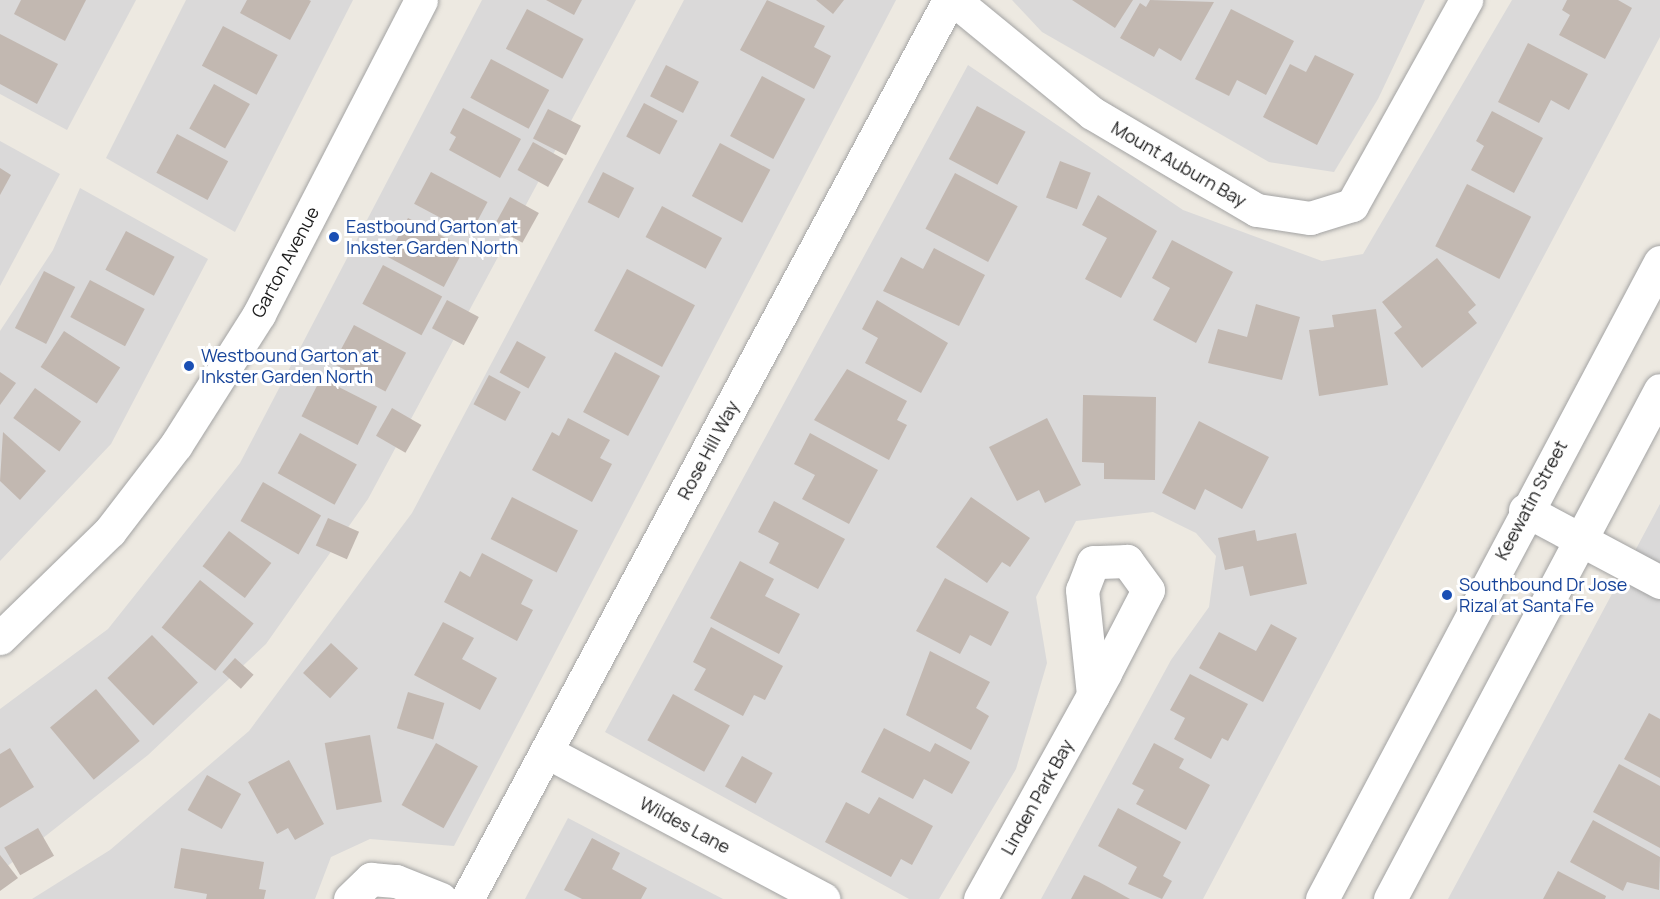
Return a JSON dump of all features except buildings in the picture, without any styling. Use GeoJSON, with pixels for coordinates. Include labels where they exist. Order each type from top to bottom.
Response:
{"type":"FeatureCollection","features":[{"type":"Feature","properties":{"kind":"street","name":"Garton Avenue"},"geometry":{"type":"LineString","coordinates":[[0,638],[110,531],[176,445],[259,314],[421,0]]}},
{"type":"Feature","properties":{"kind":"street","name":"Rose Hill Way"},"geometry":{"type":"LineString","coordinates":[[467,899],[949,0]]}},
{"type":"Feature","properties":{"kind":"street","name":"Mount Auburn Bay"},"geometry":{"type":"LineString","coordinates":[[954,0],[1092,113],[1257,210],[1310,218],[1352,206],[1466,0]]}},
{"type":"Feature","properties":{"kind":"street","name":"Keewatin Street"},"geometry":{"type":"LineString","coordinates":[[1322,899],[1525,510],[1660,262]]}},
{"type":"Feature","properties":{"kind":"street"},"geometry":{"type":"LineString","coordinates":[[1390,899],[1660,390]]}},
{"type":"Feature","properties":{"kind":"street"},"geometry":{"type":"LineString","coordinates":[[1525,510],[1660,582]]}},
{"type":"Feature","properties":{"kind":"street","name":"Linden Park Bay"},"geometry":{"type":"LineString","coordinates":[[980,899],[1093,695]]}},
{"type":"Feature","properties":{"kind":"street","name":"Wildes Lane"},"geometry":{"type":"LineString","coordinates":[[547,752],[823,899]]}},
{"type":"Feature","properties":{"kind":"street"},"geometry":{"type":"LineString","coordinates":[[351,899],[371,879],[396,881],[441,899]]}},
{"type":"Feature","properties":{"kind":"shaded area"},"geometry":{"type":"Polygon","coordinates":[[[0,0],[136,0],[67,130],[0,94],[0,0]]]}},
{"type":"Feature","properties":{"kind":"shaded area"},"geometry":{"type":"Polygon","coordinates":[[[186,0],[353,0],[235,232],[106,158],[186,0]]]}},
{"type":"Feature","properties":{"kind":"shaded area"},"geometry":{"type":"Polygon","coordinates":[[[482,0],[636,0],[368,499],[266,644],[148,755],[0,872],[0,709],[108,629],[240,463],[482,0]]]}},
{"type":"Feature","properties":{"kind":"shaded area"},"geometry":{"type":"Polygon","coordinates":[[[684,0],[896,0],[454,846],[370,839],[331,857],[315,899],[32,899],[110,850],[249,731],[412,513],[684,0]]]}},
{"type":"Feature","properties":{"kind":"shaded area"},"geometry":{"type":"Polygon","coordinates":[[[1012,0],[1425,0],[1378,99],[1334,172],[1269,162],[1042,32],[1012,0]]]}},
{"type":"Feature","properties":{"kind":"shaded area"},"geometry":{"type":"Polygon","coordinates":[[[1512,0],[1660,0],[1660,37],[1203,899],[1041,899],[1171,660],[1209,607],[1216,556],[1196,533],[1153,512],[1076,521],[1036,597],[1047,663],[1016,769],[939,899],[909,899],[605,732],[968,65],[1183,210],[1322,261],[1363,254],[1512,0]]]}},
{"type":"Feature","properties":{"kind":"shaded area"},"geometry":{"type":"Polygon","coordinates":[[[0,141],[60,174],[0,286],[0,141]]]}},
{"type":"Feature","properties":{"kind":"shaded area"},"geometry":{"type":"Polygon","coordinates":[[[80,188],[208,259],[111,444],[0,561],[0,331],[53,250],[80,188]]]}},
{"type":"Feature","properties":{"kind":"shaded area"},"geometry":{"type":"Polygon","coordinates":[[[1660,504],[1660,899],[1448,899],[1605,607],[1660,504]]]}},
{"type":"Feature","properties":{"kind":"shaded area"},"geometry":{"type":"Polygon","coordinates":[[[568,818],[723,899],[525,899],[568,818]]]}},
{"type":"Feature","properties":{"kind":"place","name":"Eastbound Garton at Inkster Garden North"},"geometry":{"type":"Point","coordinates":[334,237]}},
{"type":"Feature","properties":{"kind":"place","name":"Westbound Garton at Inkster Garden North"},"geometry":{"type":"Point","coordinates":[189,366]}},
{"type":"Feature","properties":{"kind":"place","name":"Southbound Dr Jose Rizal at Santa Fe"},"geometry":{"type":"Point","coordinates":[1447,595]}}]}
